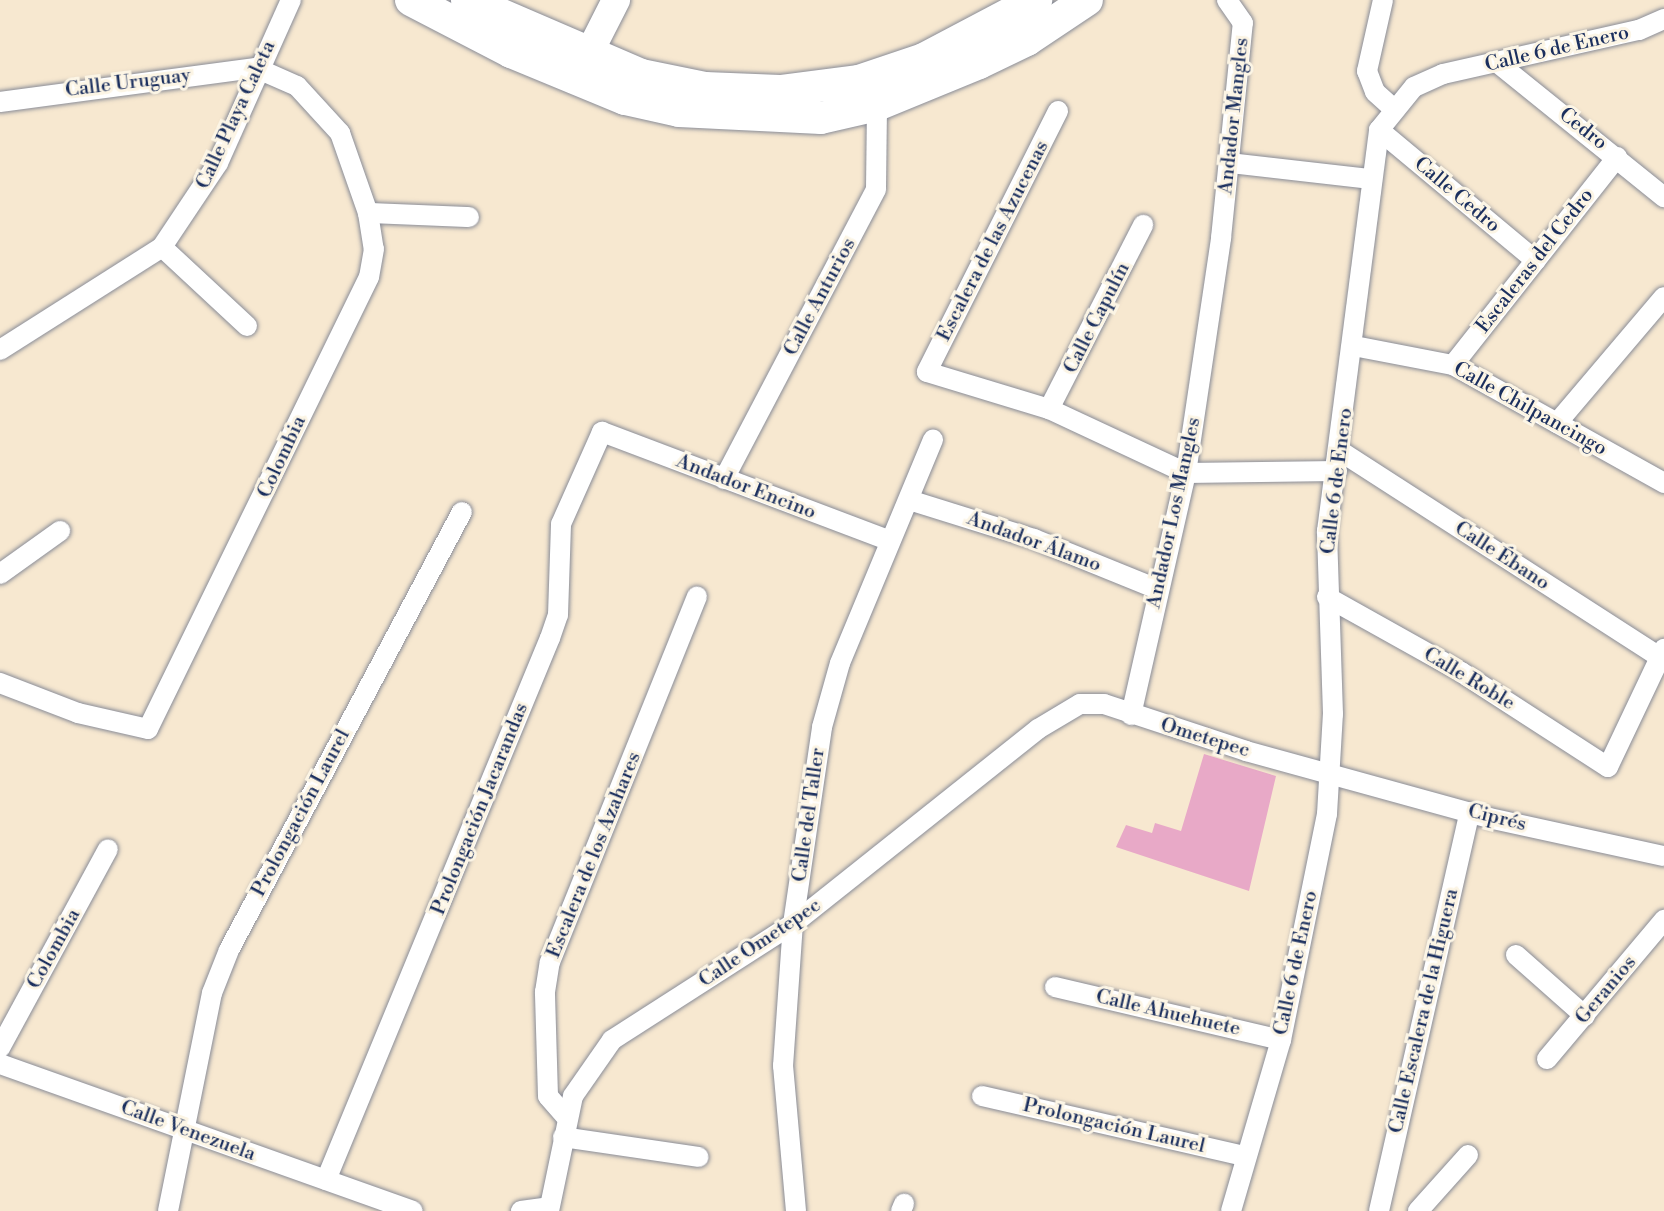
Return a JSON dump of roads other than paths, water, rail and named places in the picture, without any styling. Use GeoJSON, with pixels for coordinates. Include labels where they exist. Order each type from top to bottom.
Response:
{"type":"FeatureCollection","features":[{"type":"Feature","properties":{"kind":"main road"},"geometry":{"type":"LineString","coordinates":[[411,0],[582,68],[641,75],[705,88],[818,88],[924,59],[1036,0]]}},
{"type":"Feature","properties":{"kind":"main road"},"geometry":{"type":"LineString","coordinates":[[479,3],[582,68],[625,99],[745,117],[822,118],[877,105],[1028,40],[1087,0]]}},
{"type":"Feature","properties":{"kind":"street","name":"Calle Playa Caleta"},"geometry":{"type":"LineString","coordinates":[[0,350],[162,247],[218,163],[256,68],[291,0]]}},
{"type":"Feature","properties":{"kind":"street"},"geometry":{"type":"LineString","coordinates":[[582,68],[616,0]]}},
{"type":"Feature","properties":{"kind":"street","name":"Andador Mangles"},"geometry":{"type":"LineString","coordinates":[[1221,238],[1243,22],[1227,0]]}},
{"type":"Feature","properties":{"kind":"street"},"geometry":{"type":"LineString","coordinates":[[1383,0],[1367,71],[1375,92],[1394,109]]}},
{"type":"Feature","properties":{"kind":"street","name":"Calle 6 de Enero"},"geometry":{"type":"LineString","coordinates":[[1231,1211],[1245,1156],[1281,1040],[1331,774],[1327,531],[1354,346],[1370,178],[1379,130],[1414,87],[1443,74],[1499,64],[1660,27]]}},
{"type":"Feature","properties":{"kind":"street","name":"Cedro"},"geometry":{"type":"LineString","coordinates":[[1499,64],[1664,197]]}},
{"type":"Feature","properties":{"kind":"street","name":"Calle Uruguay"},"geometry":{"type":"LineString","coordinates":[[0,102],[256,68]]}},
{"type":"Feature","properties":{"kind":"street","name":"Colombia"},"geometry":{"type":"LineString","coordinates":[[0,682],[78,713],[148,729],[369,277],[374,249],[368,213],[340,133],[321,106],[297,86],[256,68]]}},
{"type":"Feature","properties":{"kind":"street","name":"Calle Anturios"},"geometry":{"type":"LineString","coordinates":[[724,479],[876,189],[877,105]]}},
{"type":"Feature","properties":{"kind":"street","name":"Escalera de las Azucenas"},"geometry":{"type":"LineString","coordinates":[[1049,409],[927,372],[1058,111]]}},
{"type":"Feature","properties":{"kind":"street","name":"Calle Cedro"},"geometry":{"type":"LineString","coordinates":[[1379,130],[1536,261]]}},
{"type":"Feature","properties":{"kind":"street","name":"Escaleras del Cedro"},"geometry":{"type":"LineString","coordinates":[[1453,365],[1617,157]]}},
{"type":"Feature","properties":{"kind":"street"},"geometry":{"type":"LineString","coordinates":[[1230,163],[1370,178]]}},
{"type":"Feature","properties":{"kind":"street"},"geometry":{"type":"LineString","coordinates":[[368,213],[469,217]]}},
{"type":"Feature","properties":{"kind":"street","name":"Calle Capulín"},"geometry":{"type":"LineString","coordinates":[[1049,409],[1143,225]]}},
{"type":"Feature","properties":{"kind":"street","name":"Andador Los Mangles"},"geometry":{"type":"LineString","coordinates":[[1131,715],[1157,589],[1186,473],[1221,238]]}},
{"type":"Feature","properties":{"kind":"street"},"geometry":{"type":"LineString","coordinates":[[162,247],[247,326]]}},
{"type":"Feature","properties":{"kind":"street"},"geometry":{"type":"LineString","coordinates":[[1557,423],[1664,297]]}},
{"type":"Feature","properties":{"kind":"street","name":"Calle Chilpancingo"},"geometry":{"type":"LineString","coordinates":[[1354,346],[1453,365],[1664,483]]}},
{"type":"Feature","properties":{"kind":"street"},"geometry":{"type":"LineString","coordinates":[[1049,409],[1186,473],[1337,471]]}},
{"type":"Feature","properties":{"kind":"street","name":"Andador Encino"},"geometry":{"type":"LineString","coordinates":[[603,432],[890,541]]}},
{"type":"Feature","properties":{"kind":"street","name":"Prolongación Jacarandas"},"geometry":{"type":"LineString","coordinates":[[326,1180],[550,638],[558,615],[561,524],[603,432]]}},
{"type":"Feature","properties":{"kind":"street","name":"Calle del Taller"},"geometry":{"type":"LineString","coordinates":[[796,1211],[783,1066],[793,924],[822,727],[840,663],[933,440]]}},
{"type":"Feature","properties":{"kind":"street","name":"Calle Ébano"},"geometry":{"type":"LineString","coordinates":[[1340,451],[1662,656]]}},
{"type":"Feature","properties":{"kind":"street","name":"Andador Álamo"},"geometry":{"type":"LineString","coordinates":[[909,500],[1034,540],[1157,589]]}},
{"type":"Feature","properties":{"kind":"street","name":"Prolongación Laurel"},"geometry":{"type":"LineString","coordinates":[[168,1211],[182,1129],[212,993],[229,950],[462,512]]}},
{"type":"Feature","properties":{"kind":"street"},"geometry":{"type":"LineString","coordinates":[[0,574],[60,531]]}},
{"type":"Feature","properties":{"kind":"street","name":"Escalera de los Azahares"},"geometry":{"type":"LineString","coordinates":[[565,1127],[548,1096],[545,992],[550,962],[697,596]]}},
{"type":"Feature","properties":{"kind":"street","name":"Calle Roble"},"geometry":{"type":"LineString","coordinates":[[1327,597],[1461,672],[1608,767],[1662,656]]}},
{"type":"Feature","properties":{"kind":"street","name":"Calle Ometepec"},"geometry":{"type":"LineString","coordinates":[[549,1209],[565,1127],[587,1069],[612,1040],[793,924],[1038,729],[1080,704]]}},
{"type":"Feature","properties":{"kind":"street","name":"Ometepec"},"geometry":{"type":"LineString","coordinates":[[1080,704],[1104,704],[1131,715],[1331,774]]}},
{"type":"Feature","properties":{"kind":"street","name":"Ciprés"},"geometry":{"type":"LineString","coordinates":[[1331,774],[1470,812],[1664,856]]}},
{"type":"Feature","properties":{"kind":"street","name":"Calle Escalera de la Higuera"},"geometry":{"type":"LineString","coordinates":[[1379,1211],[1470,812]]}},
{"type":"Feature","properties":{"kind":"street","name":"Colombia"},"geometry":{"type":"LineString","coordinates":[[0,1048],[108,849]]}},
{"type":"Feature","properties":{"kind":"street","name":"Geranios"},"geometry":{"type":"LineString","coordinates":[[1547,1059],[1664,920]]}},
{"type":"Feature","properties":{"kind":"street"},"geometry":{"type":"LineString","coordinates":[[1516,955],[1585,1016]]}},
{"type":"Feature","properties":{"kind":"street","name":"Calle Ahuehuete"},"geometry":{"type":"LineString","coordinates":[[1055,987],[1281,1040]]}},
{"type":"Feature","properties":{"kind":"street","name":"Calle Venezuela"},"geometry":{"type":"LineString","coordinates":[[0,1064],[326,1180],[374,1205]]}},
{"type":"Feature","properties":{"kind":"street","name":"Prolongación Laurel"},"geometry":{"type":"LineString","coordinates":[[982,1096],[1245,1156]]}},
{"type":"Feature","properties":{"kind":"street"},"geometry":{"type":"LineString","coordinates":[[565,1127],[699,1157]]}},
{"type":"Feature","properties":{"kind":"street"},"geometry":{"type":"LineString","coordinates":[[1418,1211],[1468,1155]]}},
{"type":"Feature","properties":{"kind":"street"},"geometry":{"type":"LineString","coordinates":[[374,1205],[413,1211]]}},
{"type":"Feature","properties":{"kind":"street"},"geometry":{"type":"LineString","coordinates":[[521,1211],[549,1209]]}}]}
